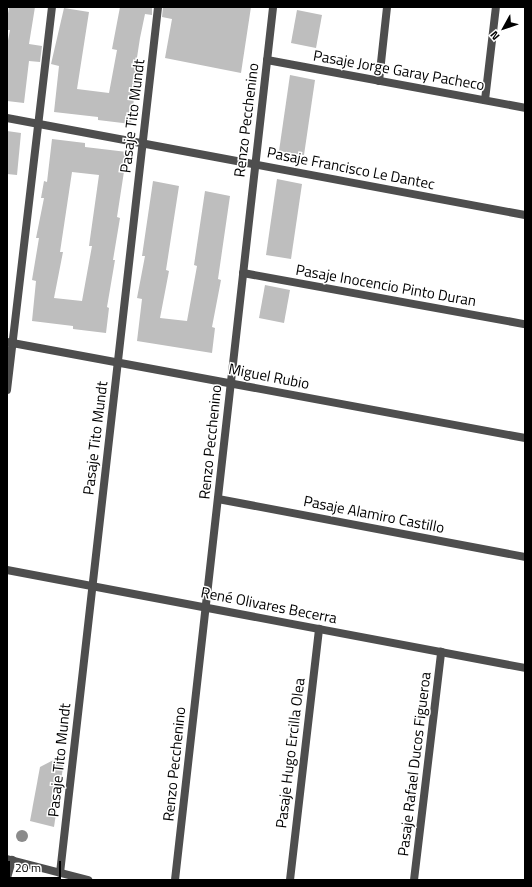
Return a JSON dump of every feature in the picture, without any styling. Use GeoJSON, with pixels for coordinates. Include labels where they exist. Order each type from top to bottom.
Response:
{"type":"FeatureCollection","features":[{"type":"Feature","properties":{"kind":"street"},"geometry":{"type":"LineString","coordinates":[[7,390],[10,342],[52,7]]}},
{"type":"Feature","properties":{"kind":"street","name":"Pasaje Tito Mundt"},"geometry":{"type":"LineString","coordinates":[[60,873],[158,7]]}},
{"type":"Feature","properties":{"kind":"street","name":"Renzo Pecchenino"},"geometry":{"type":"LineString","coordinates":[[175,880],[273,7]]}},
{"type":"Feature","properties":{"kind":"street"},"geometry":{"type":"LineString","coordinates":[[379,81],[387,7]]}},
{"type":"Feature","properties":{"kind":"street"},"geometry":{"type":"LineString","coordinates":[[485,100],[496,7]]}},
{"type":"Feature","properties":{"kind":"street","name":"Pasaje Jorge Garay Pacheco"},"geometry":{"type":"LineString","coordinates":[[267,60],[525,108]]}},
{"type":"Feature","properties":{"kind":"street","name":"Pasaje Francisco Le Dantec"},"geometry":{"type":"LineString","coordinates":[[7,118],[525,215]]}},
{"type":"Feature","properties":{"kind":"street","name":"Pasaje Inocencio Pinto Duran"},"geometry":{"type":"LineString","coordinates":[[243,273],[525,324]]}},
{"type":"Feature","properties":{"kind":"street","name":"Miguel Rubio"},"geometry":{"type":"LineString","coordinates":[[10,342],[525,438]]}},
{"type":"Feature","properties":{"kind":"street","name":"Pasaje Alamiro Castillo"},"geometry":{"type":"LineString","coordinates":[[218,499],[525,557]]}},
{"type":"Feature","properties":{"kind":"street","name":"René Olivares Becerra"},"geometry":{"type":"LineString","coordinates":[[7,570],[525,668]]}},
{"type":"Feature","properties":{"kind":"street","name":"Pasaje Hugo Ercilla Olea"},"geometry":{"type":"LineString","coordinates":[[290,880],[319,629]]}},
{"type":"Feature","properties":{"kind":"street","name":"Pasaje Rafael Ducos Figueroa"},"geometry":{"type":"LineString","coordinates":[[414,880],[441,652]]}},
{"type":"Feature","properties":{"kind":"street"},"geometry":{"type":"LineString","coordinates":[[7,878],[9,860],[88,880]]}},
{"type":"Feature","properties":{"kind":"building"},"geometry":{"type":"Polygon","coordinates":[[[9,7],[35,7],[29,44],[42,46],[40,62],[29,61],[24,103],[7,101],[7,46],[10,30],[7,30],[7,20],[9,7]]]}},
{"type":"Feature","properties":{"kind":"building"},"geometry":{"type":"Polygon","coordinates":[[[120,7],[152,7],[152,15],[145,14],[140,38],[136,64],[140,64],[136,81],[131,124],[98,120],[98,117],[54,112],[59,66],[51,64],[64,8],[89,12],[77,89],[109,93],[117,50],[112,49],[120,7]]]}},
{"type":"Feature","properties":{"kind":"building"},"geometry":{"type":"Polygon","coordinates":[[[163,7],[251,7],[241,73],[165,58],[172,19],[162,17],[163,7]]]}},
{"type":"Feature","properties":{"kind":"building"},"geometry":{"type":"Polygon","coordinates":[[[297,10],[322,15],[316,48],[291,43],[297,10]]]}},
{"type":"Feature","properties":{"kind":"building"},"geometry":{"type":"Polygon","coordinates":[[[290,75],[315,80],[304,155],[279,151],[290,75]]]}},
{"type":"Feature","properties":{"kind":"building"},"geometry":{"type":"Polygon","coordinates":[[[7,131],[21,133],[17,175],[7,174],[7,131]]]}},
{"type":"Feature","properties":{"kind":"building"},"geometry":{"type":"Polygon","coordinates":[[[52,139],[85,143],[85,147],[127,152],[117,217],[120,218],[107,307],[109,308],[106,333],[73,329],[73,326],[32,321],[36,281],[32,280],[39,238],[36,238],[44,198],[41,198],[44,181],[47,182],[52,139]],[[72,172],[60,252],[63,252],[54,298],[82,301],[92,246],[89,246],[99,175],[72,172]]]}},
{"type":"Feature","properties":{"kind":"building"},"geometry":{"type":"Polygon","coordinates":[[[277,179],[302,184],[291,259],[266,255],[277,179]]]}},
{"type":"Feature","properties":{"kind":"building"},"geometry":{"type":"Polygon","coordinates":[[[153,181],[179,186],[166,270],[169,271],[160,318],[187,321],[197,266],[194,265],[205,191],[230,196],[218,279],[221,280],[212,327],[215,328],[212,353],[137,341],[142,299],[137,298],[145,256],[142,256],[153,181]]]}},
{"type":"Feature","properties":{"kind":"building"},"geometry":{"type":"Polygon","coordinates":[[[265,285],[290,290],[284,323],[259,318],[265,285]]]}},
{"type":"Feature","properties":{"kind":"building"},"geometry":{"type":"Polygon","coordinates":[[[65,754],[54,827],[30,821],[40,767],[65,754]]]}}]}
